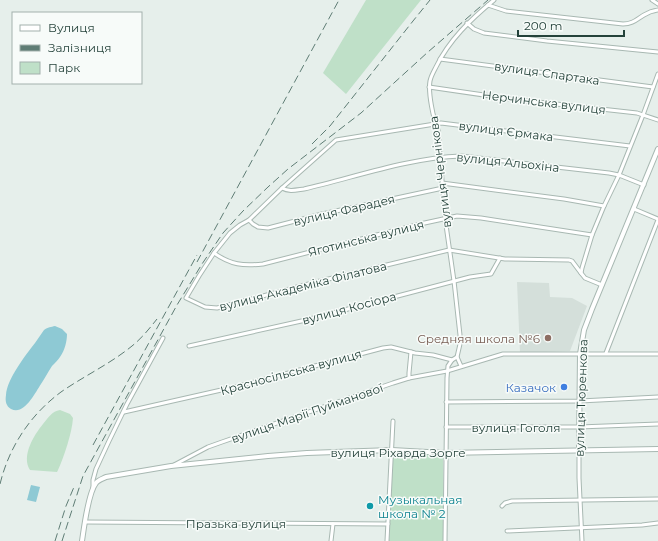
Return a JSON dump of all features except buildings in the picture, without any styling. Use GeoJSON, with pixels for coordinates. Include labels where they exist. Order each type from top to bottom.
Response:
{"type":"FeatureCollection","features":[{"type":"Feature","properties":{"kind":"street","name":"вулиця Чернікова"},"geometry":{"type":"LineString","coordinates":[[457,357],[460,344],[460,334],[442,188],[438,129],[435,123],[429,87],[440,58],[454,39],[467,24],[494,0]]}},
{"type":"Feature","properties":{"kind":"street"},"geometry":{"type":"LineString","coordinates":[[652,0],[658,4]]}},
{"type":"Feature","properties":{"kind":"street"},"geometry":{"type":"LineString","coordinates":[[488,5],[506,11],[623,24],[633,23],[646,13],[658,10]]}},
{"type":"Feature","properties":{"kind":"street"},"geometry":{"type":"LineString","coordinates":[[467,24],[484,33],[658,52]]}},
{"type":"Feature","properties":{"kind":"street","name":"вулиця Спартака"},"geometry":{"type":"LineString","coordinates":[[440,58],[653,87]]}},
{"type":"Feature","properties":{"kind":"street"},"geometry":{"type":"LineString","coordinates":[[581,273],[592,235],[619,175],[658,74]]}},
{"type":"Feature","properties":{"kind":"street","name":"Нерчинська вулиця"},"geometry":{"type":"LineString","coordinates":[[429,87],[511,99],[637,113],[658,120]]}},
{"type":"Feature","properties":{"kind":"street","name":"вулиця Єрмака"},"geometry":{"type":"LineString","coordinates":[[282,188],[336,140],[435,123],[455,124],[630,146]]}},
{"type":"Feature","properties":{"kind":"street","name":"вулиця Тюренкова"},"geometry":{"type":"LineString","coordinates":[[582,541],[579,450],[580,354],[582,338],[586,322],[658,149]]}},
{"type":"Feature","properties":{"kind":"street","name":"вулиця Альохіна"},"geometry":{"type":"LineString","coordinates":[[282,188],[291,191],[304,189],[387,168],[441,157],[461,156],[619,175],[644,185]]}},
{"type":"Feature","properties":{"kind":"street"},"geometry":{"type":"LineString","coordinates":[[442,183],[564,199],[604,206]]}},
{"type":"Feature","properties":{"kind":"street","name":"вулиця Академіка Філатова"},"geometry":{"type":"LineString","coordinates":[[282,188],[249,220],[230,233],[214,253],[186,298],[205,308],[217,308],[316,282],[449,250]]}},
{"type":"Feature","properties":{"kind":"street","name":"вулиця Фарадея"},"geometry":{"type":"LineString","coordinates":[[249,220],[258,227],[268,228],[322,214],[442,188]]}},
{"type":"Feature","properties":{"kind":"street"},"geometry":{"type":"LineString","coordinates":[[606,353],[658,219],[634,209]]}},
{"type":"Feature","properties":{"kind":"street","name":"Яготинська вулиця"},"geometry":{"type":"LineString","coordinates":[[214,253],[219,257],[239,265],[263,264],[457,216],[482,218],[592,235]]}},
{"type":"Feature","properties":{"kind":"street"},"geometry":{"type":"LineString","coordinates":[[449,250],[500,258],[572,261],[585,278],[602,285]]}},
{"type":"Feature","properties":{"kind":"street","name":"вулиця Косіора"},"geometry":{"type":"LineString","coordinates":[[189,346],[306,320],[478,275],[491,274],[500,258]]}},
{"type":"Feature","properties":{"kind":"street"},"geometry":{"type":"LineString","coordinates":[[82,541],[90,498],[94,486],[93,478],[96,469],[127,404],[163,338]]}},
{"type":"Feature","properties":{"kind":"street","name":"Красносільська вулиця"},"geometry":{"type":"LineString","coordinates":[[124,412],[239,386],[383,348],[391,347],[452,360]]}},
{"type":"Feature","properties":{"kind":"street"},"geometry":{"type":"LineString","coordinates":[[409,378],[411,352]]}},
{"type":"Feature","properties":{"kind":"street"},"geometry":{"type":"LineString","coordinates":[[447,371],[503,354],[512,353],[658,354]]}},
{"type":"Feature","properties":{"kind":"street"},"geometry":{"type":"LineString","coordinates":[[445,541],[447,371],[450,362],[457,357],[461,366]]}},
{"type":"Feature","properties":{"kind":"street","name":"вулиця Марії Пуйманової"},"geometry":{"type":"LineString","coordinates":[[171,466],[208,447],[393,383],[409,378],[447,371]]}},
{"type":"Feature","properties":{"kind":"street"},"geometry":{"type":"LineString","coordinates":[[446,402],[580,401],[658,397]]}},
{"type":"Feature","properties":{"kind":"street"},"geometry":{"type":"LineString","coordinates":[[387,541],[393,421]]}},
{"type":"Feature","properties":{"kind":"street","name":"вулиця Гоголя"},"geometry":{"type":"LineString","coordinates":[[446,427],[580,427],[658,424]]}},
{"type":"Feature","properties":{"kind":"street","name":"вулиця Ріхарда Зорге"},"geometry":{"type":"LineString","coordinates":[[94,486],[106,477],[171,466],[307,453],[392,450],[445,453],[658,449]]}},
{"type":"Feature","properties":{"kind":"street"},"geometry":{"type":"LineString","coordinates":[[502,506],[505,503],[512,501],[658,499]]}},
{"type":"Feature","properties":{"kind":"street","name":"Празька вулиця"},"geometry":{"type":"LineString","coordinates":[[85,522],[388,524]]}},
{"type":"Feature","properties":{"kind":"street"},"geometry":{"type":"LineString","coordinates":[[508,531],[658,523]]}},
{"type":"Feature","properties":{"kind":"street"},"geometry":{"type":"LineString","coordinates":[[331,541],[333,524]]}},
{"type":"Feature","properties":{"kind":"shaded area"},"geometry":{"type":"Polygon","coordinates":[[[517,282],[549,283],[550,297],[572,298],[587,306],[570,351],[520,353],[517,282]]]}},
{"type":"Feature","properties":{"kind":"green space"},"geometry":{"type":"Polygon","coordinates":[[[366,0],[421,0],[346,94],[323,73],[366,0]]]}},
{"type":"Feature","properties":{"kind":"green space"},"geometry":{"type":"Polygon","coordinates":[[[60,410],[70,414],[73,418],[67,445],[57,472],[30,470],[27,458],[33,440],[39,429],[50,415],[60,410]]]}},
{"type":"Feature","properties":{"kind":"green space"},"geometry":{"type":"Polygon","coordinates":[[[393,454],[443,455],[443,541],[389,541],[393,454]]]}},
{"type":"Feature","properties":{"kind":"water"},"geometry":{"type":"Polygon","coordinates":[[[55,326],[62,329],[67,334],[67,340],[62,354],[52,366],[36,393],[25,407],[16,410],[9,408],[6,397],[7,389],[13,375],[44,330],[55,326]]]}},
{"type":"Feature","properties":{"kind":"water"},"geometry":{"type":"Polygon","coordinates":[[[31,485],[40,487],[36,502],[27,500],[31,485]]]}},
{"type":"Feature","properties":{"kind":"railway"},"geometry":{"type":"LineString","coordinates":[[197,262],[339,0]]}},
{"type":"Feature","properties":{"kind":"railway"},"geometry":{"type":"LineString","coordinates":[[312,144],[330,126],[430,0]]}},
{"type":"Feature","properties":{"kind":"railway"},"geometry":{"type":"LineString","coordinates":[[62,541],[83,476],[177,305],[223,233],[243,211],[288,169],[361,113],[488,0]]}},
{"type":"Feature","properties":{"kind":"railway"},"geometry":{"type":"LineString","coordinates":[[93,445],[197,255]]}},
{"type":"Feature","properties":{"kind":"railway"},"geometry":{"type":"LineString","coordinates":[[0,484],[9,457],[30,421],[61,392],[115,359],[132,346],[142,337],[157,319]]}},
{"type":"Feature","properties":{"kind":"railway"},"geometry":{"type":"LineString","coordinates":[[55,541],[66,506],[74,487]]}},
{"type":"Feature","properties":{"kind":"place","name":"Средняя школа №6"},"geometry":{"type":"Point","coordinates":[548,338]}},
{"type":"Feature","properties":{"kind":"place","name":"Казачок"},"geometry":{"type":"Point","coordinates":[564,387]}},
{"type":"Feature","properties":{"kind":"place","name":"Музыкальная школа № 2"},"geometry":{"type":"Point","coordinates":[370,506]}}]}
